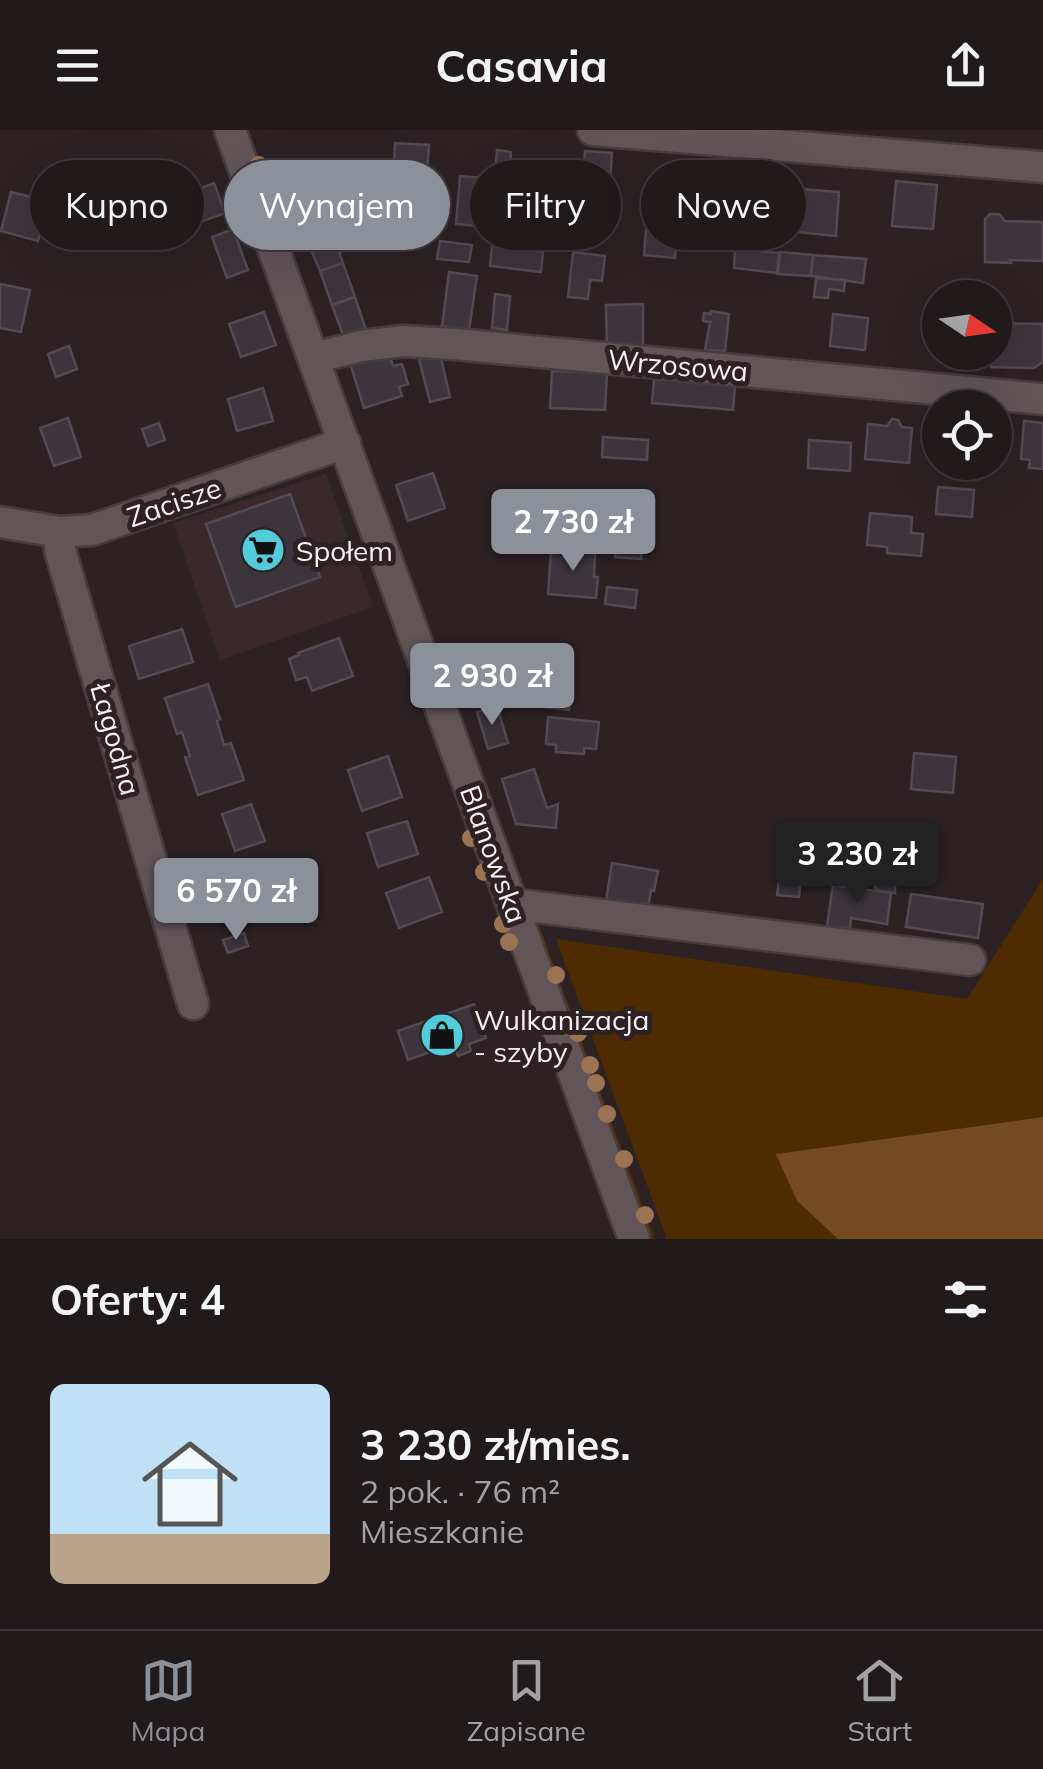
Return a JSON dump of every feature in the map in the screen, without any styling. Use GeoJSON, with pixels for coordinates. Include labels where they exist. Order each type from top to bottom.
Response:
{"type":"FeatureCollection","features":[{"type":"Feature","properties":{"kind":"street","name":"Blanowska"},"geometry":{"type":"LineString","coordinates":[[230,130],[634,1239]]}},
{"type":"Feature","properties":{"kind":"street"},"geometry":{"type":"LineString","coordinates":[[593,130],[1043,167]]}},
{"type":"Feature","properties":{"kind":"street","name":"Wrzosowa"},"geometry":{"type":"LineString","coordinates":[[314,358],[361,346],[438,343],[1043,400]]}},
{"type":"Feature","properties":{"kind":"street","name":"Zacisze"},"geometry":{"type":"LineString","coordinates":[[0,522],[59,532],[92,530],[345,443]]}},
{"type":"Feature","properties":{"kind":"street","name":"Łagodna"},"geometry":{"type":"LineString","coordinates":[[59,532],[60,550],[194,1004]]}},
{"type":"Feature","properties":{"kind":"street"},"geometry":{"type":"LineString","coordinates":[[512,904],[970,960]]}},
{"type":"Feature","properties":{"kind":"shaded area"},"geometry":{"type":"Polygon","coordinates":[[[326,474],[373,607],[220,660],[173,523],[326,474]]]}},
{"type":"Feature","properties":{"kind":"shaded area"},"geometry":{"type":"Polygon","coordinates":[[[1043,879],[1043,1117],[777,1154],[797,1201],[838,1239],[667,1239],[556,939],[967,999],[1043,879]]]}},
{"type":"Feature","properties":{"kind":"shaded area"},"geometry":{"type":"Polygon","coordinates":[[[539,925],[655,1239],[651,1239],[538,934],[539,925]]]}},
{"type":"Feature","properties":{"kind":"shaded area"},"geometry":{"type":"Polygon","coordinates":[[[1043,1117],[1043,1239],[838,1239],[797,1201],[776,1154],[1043,1117]]]}},
{"type":"Feature","properties":{"kind":"building"},"geometry":{"type":"Polygon","coordinates":[[[395,143],[429,145],[428,160],[394,160],[395,143]]]}},
{"type":"Feature","properties":{"kind":"building"},"geometry":{"type":"Polygon","coordinates":[[[497,150],[511,152],[510,160],[496,160],[497,150]]]}},
{"type":"Feature","properties":{"kind":"building"},"geometry":{"type":"Polygon","coordinates":[[[585,151],[612,153],[611,160],[584,160],[585,151]]]}},
{"type":"Feature","properties":{"kind":"building"},"geometry":{"type":"Polygon","coordinates":[[[460,176],[470,177],[470,225],[456,224],[460,176]]]}},
{"type":"Feature","properties":{"kind":"building"},"geometry":{"type":"Polygon","coordinates":[[[896,181],[937,185],[933,229],[892,226],[896,181]]]}},
{"type":"Feature","properties":{"kind":"building"},"geometry":{"type":"Polygon","coordinates":[[[214,183],[224,213],[204,221],[205,199],[204,187],[214,183]]]}},
{"type":"Feature","properties":{"kind":"building"},"geometry":{"type":"Polygon","coordinates":[[[806,189],[839,192],[836,236],[806,233],[806,189]]]}},
{"type":"Feature","properties":{"kind":"building"},"geometry":{"type":"Polygon","coordinates":[[[11,192],[30,197],[30,239],[1,231],[11,192]]]}},
{"type":"Feature","properties":{"kind":"building"},"geometry":{"type":"Polygon","coordinates":[[[990,214],[999,214],[1005,221],[1043,222],[1043,261],[985,262],[985,219],[990,214]]]}},
{"type":"Feature","properties":{"kind":"building"},"geometry":{"type":"Polygon","coordinates":[[[224,232],[224,250],[241,250],[248,270],[227,278],[212,237],[224,232]]]}},
{"type":"Feature","properties":{"kind":"building"},"geometry":{"type":"Polygon","coordinates":[[[450,242],[470,245],[469,262],[437,259],[438,250],[450,250],[450,242]]]}},
{"type":"Feature","properties":{"kind":"building"},"geometry":{"type":"Polygon","coordinates":[[[311,250],[344,250],[339,252],[343,263],[320,271],[311,250]]]}},
{"type":"Feature","properties":{"kind":"building"},"geometry":{"type":"Polygon","coordinates":[[[492,250],[543,252],[541,272],[490,266],[492,250]]]}},
{"type":"Feature","properties":{"kind":"building"},"geometry":{"type":"Polygon","coordinates":[[[644,250],[676,250],[675,258],[644,255],[644,250]]]}},
{"type":"Feature","properties":{"kind":"building"},"geometry":{"type":"Polygon","coordinates":[[[735,250],[779,253],[777,273],[734,268],[735,250]]]}},
{"type":"Feature","properties":{"kind":"building"},"geometry":{"type":"Polygon","coordinates":[[[573,252],[605,256],[602,281],[590,280],[588,299],[568,297],[573,252]]]}},
{"type":"Feature","properties":{"kind":"building"},"geometry":{"type":"Polygon","coordinates":[[[780,252],[813,255],[811,276],[778,274],[780,252]]]}},
{"type":"Feature","properties":{"kind":"building"},"geometry":{"type":"Polygon","coordinates":[[[813,255],[866,259],[863,283],[811,276],[813,255]]]}},
{"type":"Feature","properties":{"kind":"building"},"geometry":{"type":"Polygon","coordinates":[[[343,263],[355,297],[332,305],[320,271],[343,263]]]}},
{"type":"Feature","properties":{"kind":"building"},"geometry":{"type":"Polygon","coordinates":[[[449,272],[477,276],[469,330],[442,326],[449,272]]]}},
{"type":"Feature","properties":{"kind":"building"},"geometry":{"type":"Polygon","coordinates":[[[816,278],[845,280],[844,291],[829,289],[828,298],[814,297],[816,278]]]}},
{"type":"Feature","properties":{"kind":"building"},"geometry":{"type":"Polygon","coordinates":[[[0,284],[30,290],[21,332],[0,328],[0,284]]]}},
{"type":"Feature","properties":{"kind":"building"},"geometry":{"type":"Polygon","coordinates":[[[495,294],[510,296],[507,330],[492,328],[495,294]]]}},
{"type":"Feature","properties":{"kind":"building"},"geometry":{"type":"Polygon","coordinates":[[[355,297],[366,330],[344,338],[332,305],[355,297]]]}},
{"type":"Feature","properties":{"kind":"building"},"geometry":{"type":"Polygon","coordinates":[[[643,304],[643,346],[607,347],[606,305],[643,304]]]}},
{"type":"Feature","properties":{"kind":"building"},"geometry":{"type":"Polygon","coordinates":[[[264,312],[276,345],[241,357],[229,324],[264,312]]]}},
{"type":"Feature","properties":{"kind":"building"},"geometry":{"type":"Polygon","coordinates":[[[704,313],[729,314],[725,351],[705,350],[710,322],[703,321],[704,313]]]}},
{"type":"Feature","properties":{"kind":"building"},"geometry":{"type":"Polygon","coordinates":[[[833,314],[868,318],[865,350],[830,346],[833,314]]]}},
{"type":"Feature","properties":{"kind":"building"},"geometry":{"type":"Polygon","coordinates":[[[1012,323],[1043,324],[1043,362],[1034,368],[1012,367],[1012,323]]]}},
{"type":"Feature","properties":{"kind":"building"},"geometry":{"type":"Polygon","coordinates":[[[69,346],[77,369],[56,377],[48,354],[69,346]]]}},
{"type":"Feature","properties":{"kind":"building"},"geometry":{"type":"Polygon","coordinates":[[[388,351],[393,366],[402,364],[408,384],[399,387],[402,396],[364,408],[350,363],[388,351]]]}},
{"type":"Feature","properties":{"kind":"building"},"geometry":{"type":"Polygon","coordinates":[[[440,354],[450,397],[430,402],[419,359],[440,354]]]}},
{"type":"Feature","properties":{"kind":"building"},"geometry":{"type":"Polygon","coordinates":[[[552,371],[607,373],[605,410],[550,408],[552,371]]]}},
{"type":"Feature","properties":{"kind":"building"},"geometry":{"type":"Polygon","coordinates":[[[654,379],[735,386],[733,410],[652,403],[654,379]]]}},
{"type":"Feature","properties":{"kind":"building"},"geometry":{"type":"Polygon","coordinates":[[[263,388],[273,421],[237,431],[228,399],[263,388]]]}},
{"type":"Feature","properties":{"kind":"building"},"geometry":{"type":"Polygon","coordinates":[[[68,418],[81,457],[54,466],[40,428],[68,418]]]}},
{"type":"Feature","properties":{"kind":"building"},"geometry":{"type":"Polygon","coordinates":[[[892,419],[902,427],[912,428],[909,463],[865,459],[868,424],[887,426],[892,419]]]}},
{"type":"Feature","properties":{"kind":"building"},"geometry":{"type":"Polygon","coordinates":[[[1024,421],[1043,423],[1043,469],[1029,468],[1030,460],[1021,459],[1024,421]]]}},
{"type":"Feature","properties":{"kind":"building"},"geometry":{"type":"Polygon","coordinates":[[[159,423],[165,440],[148,446],[142,429],[159,423]]]}},
{"type":"Feature","properties":{"kind":"building"},"geometry":{"type":"Polygon","coordinates":[[[603,437],[648,440],[647,460],[602,457],[603,437]]]}},
{"type":"Feature","properties":{"kind":"building"},"geometry":{"type":"Polygon","coordinates":[[[809,440],[851,443],[850,471],[808,468],[809,440]]]}},
{"type":"Feature","properties":{"kind":"building"},"geometry":{"type":"Polygon","coordinates":[[[433,473],[445,508],[408,521],[396,485],[433,473]]]}},
{"type":"Feature","properties":{"kind":"building"},"geometry":{"type":"Polygon","coordinates":[[[938,487],[974,490],[972,517],[936,514],[938,487]]]}},
{"type":"Feature","properties":{"kind":"building","name":"Społem"},"geometry":{"type":"Polygon","coordinates":[[[290,494],[320,577],[236,607],[206,524],[290,494]]]}},
{"type":"Feature","properties":{"kind":"building"},"geometry":{"type":"Polygon","coordinates":[[[870,513],[912,517],[911,533],[923,534],[921,556],[887,553],[887,547],[867,545],[870,513]]]}},
{"type":"Feature","properties":{"kind":"building"},"geometry":{"type":"Polygon","coordinates":[[[616,540],[643,542],[641,559],[615,557],[616,540]]]}},
{"type":"Feature","properties":{"kind":"building"},"geometry":{"type":"Polygon","coordinates":[[[551,550],[595,553],[596,598],[548,594],[551,550]]]}},
{"type":"Feature","properties":{"kind":"building"},"geometry":{"type":"Polygon","coordinates":[[[607,587],[637,590],[635,608],[605,604],[607,587]]]}},
{"type":"Feature","properties":{"kind":"building"},"geometry":{"type":"Polygon","coordinates":[[[182,629],[193,662],[139,679],[129,646],[182,629]]]}},
{"type":"Feature","properties":{"kind":"building"},"geometry":{"type":"Polygon","coordinates":[[[339,638],[353,676],[312,691],[307,677],[296,680],[289,659],[339,638]]]}},
{"type":"Feature","properties":{"kind":"building"},"geometry":{"type":"Polygon","coordinates":[[[492,650],[505,685],[473,696],[461,661],[492,650]]]}},
{"type":"Feature","properties":{"kind":"building"},"geometry":{"type":"Polygon","coordinates":[[[208,684],[224,745],[231,743],[244,780],[198,795],[185,757],[190,756],[182,732],[177,734],[165,698],[208,684]]]}},
{"type":"Feature","properties":{"kind":"building"},"geometry":{"type":"Polygon","coordinates":[[[543,687],[572,691],[569,710],[542,707],[543,687]]]}},
{"type":"Feature","properties":{"kind":"building"},"geometry":{"type":"Polygon","coordinates":[[[497,706],[508,743],[488,749],[477,712],[497,706]]]}},
{"type":"Feature","properties":{"kind":"building"},"geometry":{"type":"Polygon","coordinates":[[[548,717],[599,722],[596,749],[584,748],[584,754],[556,752],[556,745],[546,744],[548,717]]]}},
{"type":"Feature","properties":{"kind":"building"},"geometry":{"type":"Polygon","coordinates":[[[914,753],[956,757],[953,793],[911,789],[914,753]]]}},
{"type":"Feature","properties":{"kind":"building"},"geometry":{"type":"Polygon","coordinates":[[[388,756],[402,797],[362,811],[348,770],[388,756]]]}},
{"type":"Feature","properties":{"kind":"building"},"geometry":{"type":"Polygon","coordinates":[[[534,769],[547,808],[558,804],[556,828],[516,824],[502,779],[534,769]]]}},
{"type":"Feature","properties":{"kind":"building"},"geometry":{"type":"Polygon","coordinates":[[[251,804],[265,841],[235,851],[222,814],[251,804]]]}},
{"type":"Feature","properties":{"kind":"building"},"geometry":{"type":"Polygon","coordinates":[[[407,821],[418,854],[378,867],[367,833],[407,821]]]}},
{"type":"Feature","properties":{"kind":"building"},"geometry":{"type":"Polygon","coordinates":[[[782,853],[814,856],[811,877],[801,876],[799,897],[777,895],[782,853]]]}},
{"type":"Feature","properties":{"kind":"building"},"geometry":{"type":"Polygon","coordinates":[[[877,859],[896,861],[895,893],[877,890],[873,884],[877,859]]]}},
{"type":"Feature","properties":{"kind":"building"},"geometry":{"type":"Polygon","coordinates":[[[612,863],[658,871],[648,908],[606,901],[612,863]]]}},
{"type":"Feature","properties":{"kind":"building"},"geometry":{"type":"Polygon","coordinates":[[[269,865],[282,902],[226,921],[214,884],[269,865]]]}},
{"type":"Feature","properties":{"kind":"building"},"geometry":{"type":"Polygon","coordinates":[[[429,877],[442,912],[399,928],[386,893],[429,877]]]}},
{"type":"Feature","properties":{"kind":"building"},"geometry":{"type":"Polygon","coordinates":[[[833,885],[891,893],[887,924],[851,918],[850,929],[827,926],[833,885]]]}},
{"type":"Feature","properties":{"kind":"building"},"geometry":{"type":"Polygon","coordinates":[[[911,894],[983,904],[978,938],[906,927],[911,894]]]}},
{"type":"Feature","properties":{"kind":"building"},"geometry":{"type":"Polygon","coordinates":[[[244,933],[248,946],[228,953],[223,940],[244,933]]]}},
{"type":"Feature","properties":{"kind":"building","name":"Wulkanizacja - szyby"},"geometry":{"type":"Polygon","coordinates":[[[474,1004],[486,1038],[469,1044],[471,1051],[458,1056],[453,1044],[408,1060],[398,1031],[474,1004]]]}},
{"type":"Feature","properties":{"kind":"place","name":"Społem"},"geometry":{"type":"Point","coordinates":[263,550]}},
{"type":"Feature","properties":{"kind":"place","name":"Wulkanizacja - szyby"},"geometry":{"type":"Point","coordinates":[442,1035]}}]}
